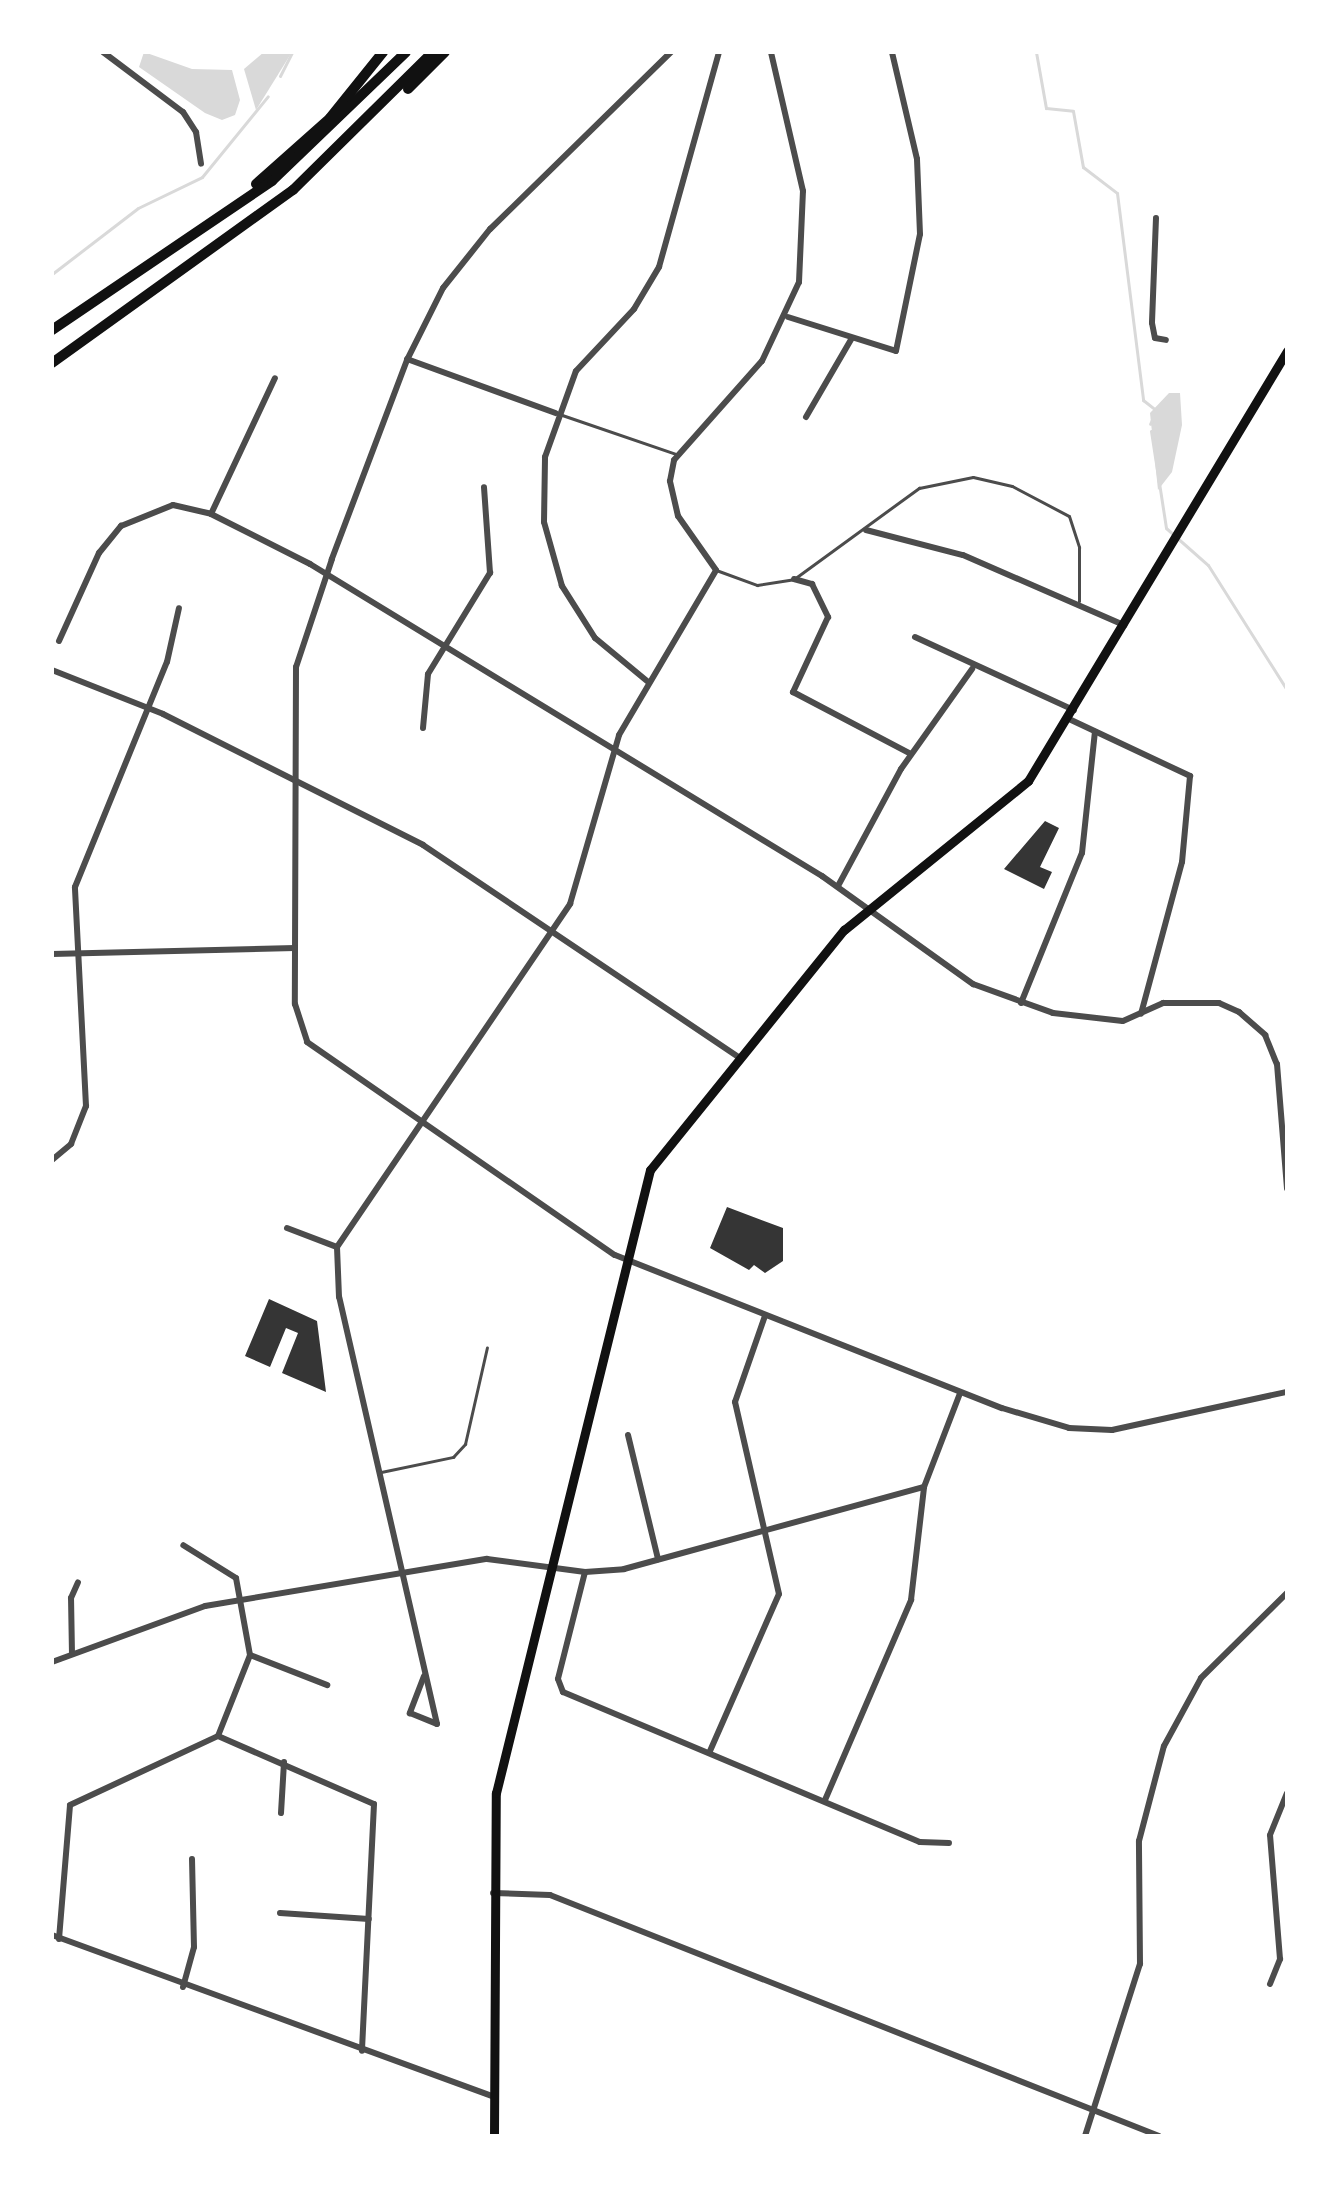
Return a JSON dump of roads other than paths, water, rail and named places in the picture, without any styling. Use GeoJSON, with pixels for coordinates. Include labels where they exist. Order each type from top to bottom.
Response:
{"type":"FeatureCollection","features":[{"type":"Feature","properties":{"kind":"main road"},"geometry":{"type":"LineString","coordinates":[[218,216],[318,131],[383,52]]}},
{"type":"Feature","properties":{"kind":"main road"},"geometry":{"type":"LineString","coordinates":[[52,330],[310,149],[406,52]]}},
{"type":"Feature","properties":{"kind":"main road"},"geometry":{"type":"LineString","coordinates":[[378,114],[433,52]]}},
{"type":"Feature","properties":{"kind":"main road"},"geometry":{"type":"LineString","coordinates":[[52,363],[272,207],[445,52]]}},
{"type":"Feature","properties":{"kind":"main road"},"geometry":{"type":"LineString","coordinates":[[494,2136],[493,1893],[496,1793],[624,1258],[657,1157],[738,1057],[869,907],[1009,801],[1072,715],[1283,370],[1287,351]]}},
{"type":"Feature","properties":{"kind":"street"},"geometry":{"type":"LineString","coordinates":[[103,52],[183,112],[196,132],[201,164]]}},
{"type":"Feature","properties":{"kind":"street"},"geometry":{"type":"LineString","coordinates":[[671,52],[490,229],[443,288],[407,359],[327,574],[298,654],[294,778],[295,1004],[307,1042],[624,1258],[960,1393],[1042,1422],[1104,1430],[1287,1392]]}},
{"type":"Feature","properties":{"kind":"street"},"geometry":{"type":"LineString","coordinates":[[647,681],[595,638],[553,560],[542,478],[555,413],[589,352],[634,309],[659,267],[719,52]]}},
{"type":"Feature","properties":{"kind":"street"},"geometry":{"type":"LineString","coordinates":[[424,1676],[410,1713],[437,1724],[334,1275],[337,1247],[553,930],[578,888],[613,749],[647,681],[716,570],[678,516],[670,481],[679,455],[743,386],[788,317],[805,221],[771,52]]}},
{"type":"Feature","properties":{"kind":"street"},"geometry":{"type":"LineString","coordinates":[[788,317],[896,351],[916,283],[919,172],[892,52]]}},
{"type":"Feature","properties":{"kind":"street"},"geometry":{"type":"LineString","coordinates":[[1156,218],[1152,323],[1155,338],[1166,340]]}},
{"type":"Feature","properties":{"kind":"street"},"geometry":{"type":"LineString","coordinates":[[806,417],[852,338]]}},
{"type":"Feature","properties":{"kind":"street"},"geometry":{"type":"LineString","coordinates":[[407,359],[555,413]]}},
{"type":"Feature","properties":{"kind":"street"},"geometry":{"type":"LineString","coordinates":[[211,514],[275,378]]}},
{"type":"Feature","properties":{"kind":"street"},"geometry":{"type":"LineString","coordinates":[[423,728],[422,690],[490,573],[484,487]]}},
{"type":"Feature","properties":{"kind":"street"},"geometry":{"type":"LineString","coordinates":[[59,641],[99,553],[121,526],[173,505],[211,514],[327,574],[838,886],[967,980],[1021,1003],[1123,1021],[1163,1003],[1219,1003],[1265,1035],[1281,1085],[1287,1189]]}},
{"type":"Feature","properties":{"kind":"street"},"geometry":{"type":"LineString","coordinates":[[866,530],[956,553],[1079,601],[1126,626]]}},
{"type":"Feature","properties":{"kind":"street"},"geometry":{"type":"LineString","coordinates":[[794,579],[812,584],[828,617],[793,692],[911,754]]}},
{"type":"Feature","properties":{"kind":"street"},"geometry":{"type":"LineString","coordinates":[[52,1160],[71,1144],[86,1106],[74,952],[78,877],[148,708],[179,608]]}},
{"type":"Feature","properties":{"kind":"street"},"geometry":{"type":"LineString","coordinates":[[915,637],[972,669],[1072,715],[1095,732],[1183,768],[1191,781],[1182,862],[1141,1014]]}},
{"type":"Feature","properties":{"kind":"street"},"geometry":{"type":"LineString","coordinates":[[838,886],[911,754],[972,669]]}},
{"type":"Feature","properties":{"kind":"street"},"geometry":{"type":"LineString","coordinates":[[52,670],[148,708],[294,778],[423,845],[738,1057]]}},
{"type":"Feature","properties":{"kind":"street"},"geometry":{"type":"LineString","coordinates":[[1021,1003],[1082,853],[1095,732]]}},
{"type":"Feature","properties":{"kind":"street"},"geometry":{"type":"LineString","coordinates":[[52,954],[295,948]]}},
{"type":"Feature","properties":{"kind":"street"},"geometry":{"type":"LineString","coordinates":[[287,1228],[337,1247]]}},
{"type":"Feature","properties":{"kind":"street"},"geometry":{"type":"LineString","coordinates":[[710,1751],[776,1610],[779,1586],[735,1402],[765,1316]]}},
{"type":"Feature","properties":{"kind":"street"},"geometry":{"type":"LineString","coordinates":[[825,1800],[915,1590],[924,1487],[960,1393]]}},
{"type":"Feature","properties":{"kind":"street"},"geometry":{"type":"LineString","coordinates":[[628,1435],[658,1559]]}},
{"type":"Feature","properties":{"kind":"street"},"geometry":{"type":"LineString","coordinates":[[52,1662],[169,1615],[242,1599],[492,1559],[585,1572],[658,1559],[924,1487]]}},
{"type":"Feature","properties":{"kind":"street"},"geometry":{"type":"LineString","coordinates":[[183,1545],[233,1575],[242,1599],[250,1655],[218,1736],[70,1805],[56,1937],[183,1987],[494,2097]]}},
{"type":"Feature","properties":{"kind":"street"},"geometry":{"type":"LineString","coordinates":[[585,1572],[558,1679],[563,1692],[710,1751],[920,1842],[949,1843]]}},
{"type":"Feature","properties":{"kind":"street"},"geometry":{"type":"LineString","coordinates":[[72,1654],[71,1598],[78,1582]]}},
{"type":"Feature","properties":{"kind":"street"},"geometry":{"type":"LineString","coordinates":[[1085,2136],[1133,1993],[1143,1951],[1139,1841],[1164,1746],[1201,1678],[1287,1593]]}},
{"type":"Feature","properties":{"kind":"street"},"geometry":{"type":"LineString","coordinates":[[250,1655],[327,1685]]}},
{"type":"Feature","properties":{"kind":"street"},"geometry":{"type":"LineString","coordinates":[[218,1736],[284,1762],[374,1804],[362,2051]]}},
{"type":"Feature","properties":{"kind":"street"},"geometry":{"type":"LineString","coordinates":[[281,1813],[284,1762]]}},
{"type":"Feature","properties":{"kind":"street"},"geometry":{"type":"LineString","coordinates":[[1270,1984],[1280,1959],[1270,1835],[1287,1793]]}},
{"type":"Feature","properties":{"kind":"street"},"geometry":{"type":"LineString","coordinates":[[183,1987],[194,1947],[192,1859]]}},
{"type":"Feature","properties":{"kind":"street"},"geometry":{"type":"LineString","coordinates":[[493,1893],[550,1895],[1159,2136]]}},
{"type":"Feature","properties":{"kind":"street"},"geometry":{"type":"LineString","coordinates":[[280,1913],[369,1919]]}},
{"type":"Feature","properties":{"kind":"lane"},"geometry":{"type":"LineString","coordinates":[[555,413],[679,455]]}},
{"type":"Feature","properties":{"kind":"lane"},"geometry":{"type":"LineString","coordinates":[[716,570],[757,585],[794,579],[941,479],[973,477],[1012,486],[1069,516],[1079,547],[1079,601]]}},
{"type":"Feature","properties":{"kind":"lane"},"geometry":{"type":"LineString","coordinates":[[377,1473],[453,1457],[465,1444],[487,1347]]}},
{"type":"Feature","properties":{"kind":"waterway"},"geometry":{"type":"LineString","coordinates":[[280,76],[292,52]]}},
{"type":"Feature","properties":{"kind":"waterway"},"geometry":{"type":"LineString","coordinates":[[1036,52],[1046,108],[1073,111],[1083,167],[1117,193],[1143,400],[1156,410],[1150,424]]}},
{"type":"Feature","properties":{"kind":"waterway"},"geometry":{"type":"LineString","coordinates":[[52,274],[138,208],[202,177],[268,96]]}},
{"type":"Feature","properties":{"kind":"waterway"},"geometry":{"type":"LineString","coordinates":[[1151,431],[1166,528],[1208,565],[1287,690]]}}]}
